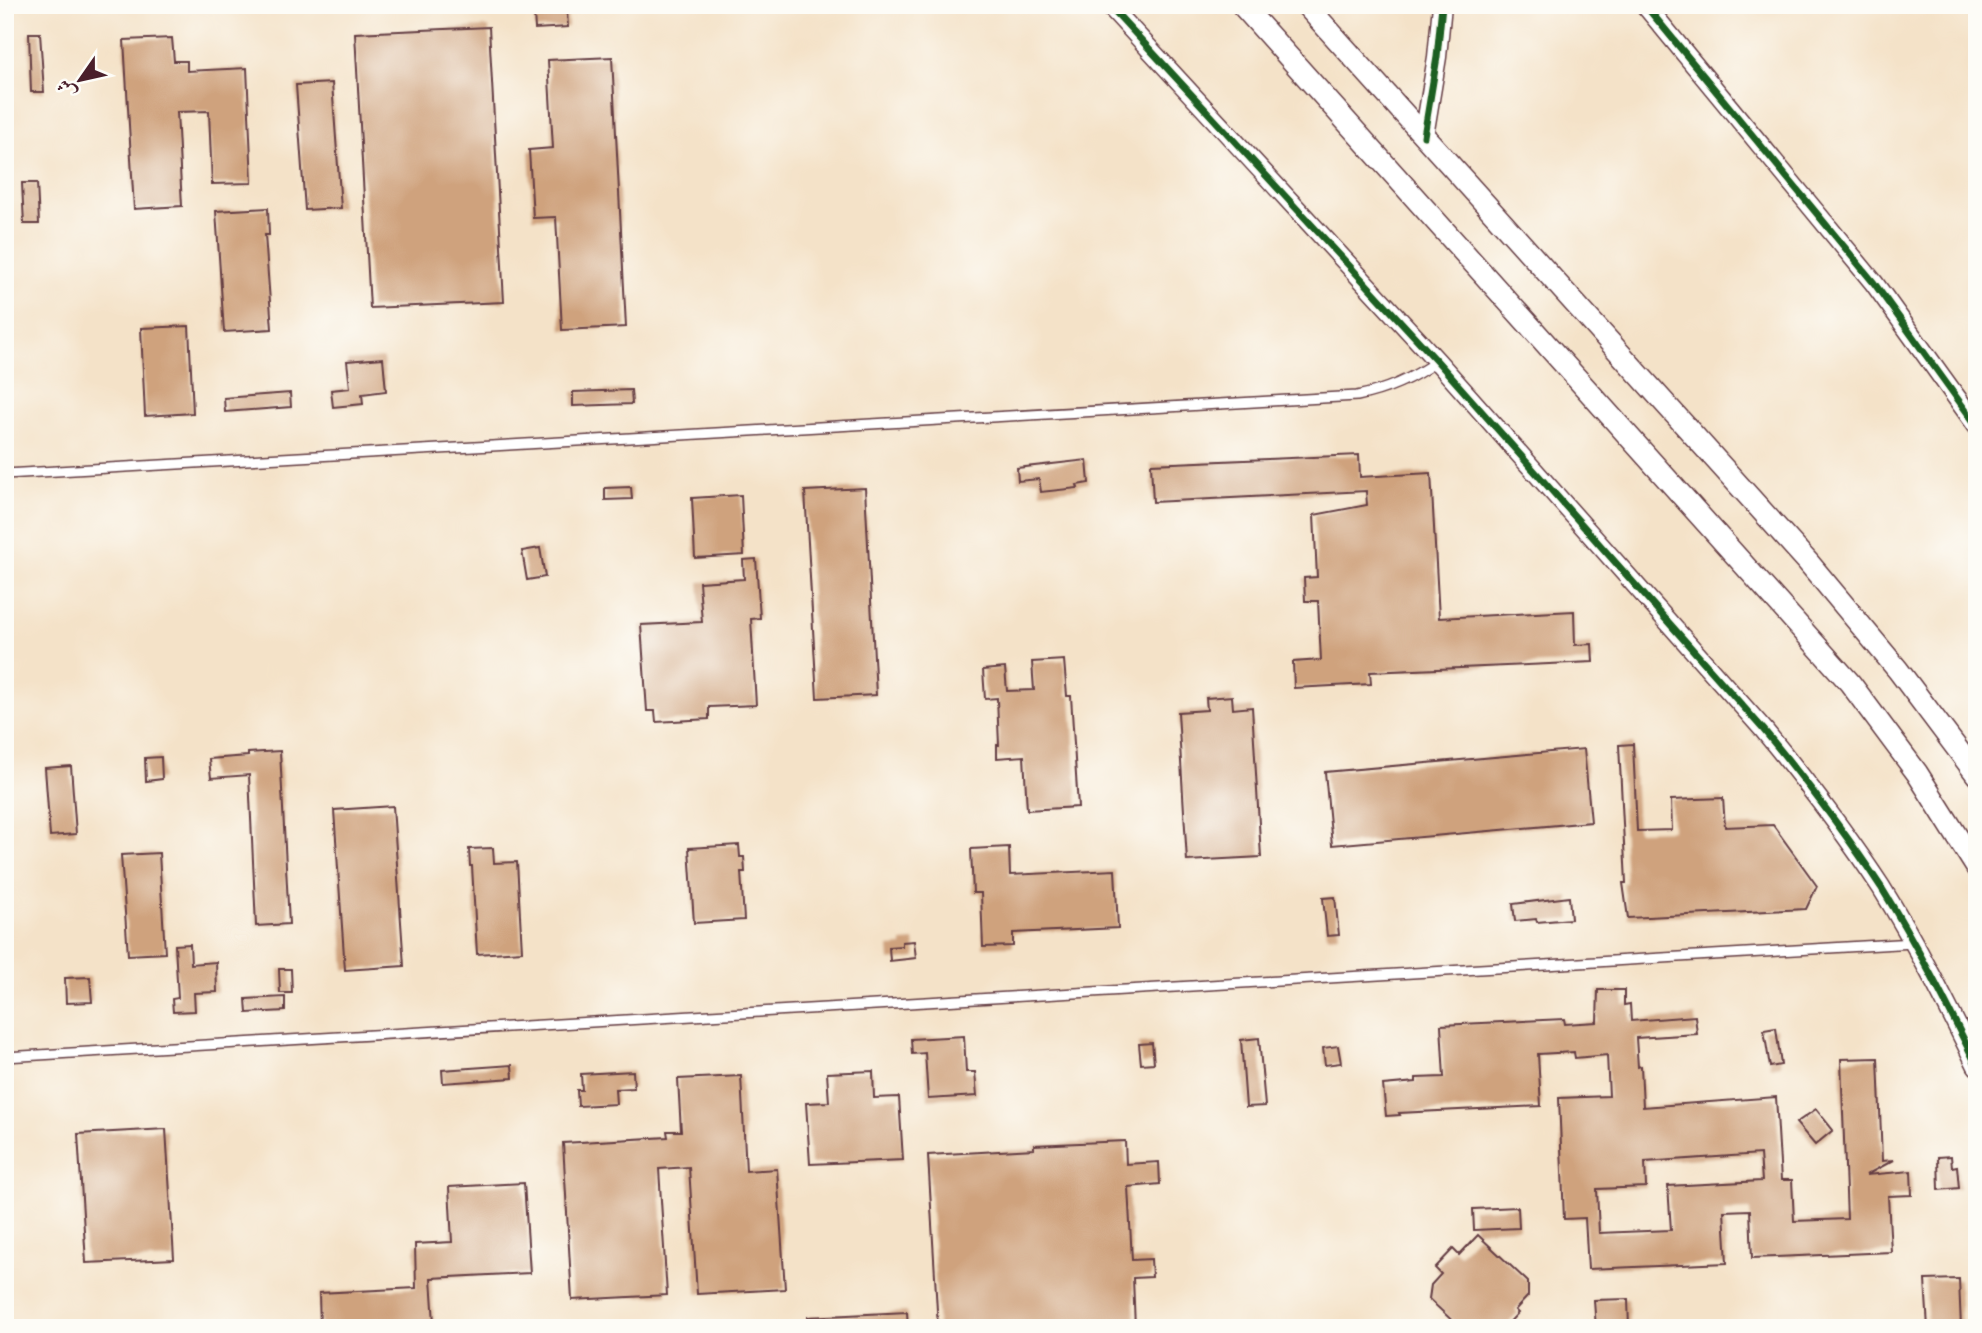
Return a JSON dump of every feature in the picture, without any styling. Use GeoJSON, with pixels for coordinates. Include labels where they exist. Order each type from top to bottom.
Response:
{"type":"FeatureCollection","features":[{"type":"Feature","properties":{"kind":"street"},"geometry":{"type":"LineString","coordinates":[[1109,5],[1437,362],[1788,759],[1844,832],[1914,943],[1977,1066]]}},
{"type":"Feature","properties":{"kind":"street"},"geometry":{"type":"LineString","coordinates":[[1242,5],[1850,683],[1917,773],[1977,868]]}},
{"type":"Feature","properties":{"kind":"street"},"geometry":{"type":"LineString","coordinates":[[1306,5],[1815,571],[1898,670],[1977,775]]}},
{"type":"Feature","properties":{"kind":"street"},"geometry":{"type":"LineString","coordinates":[[1424,136],[1437,57],[1442,5]]}},
{"type":"Feature","properties":{"kind":"street"},"geometry":{"type":"LineString","coordinates":[[1645,5],[1874,283],[1977,426]]}},
{"type":"Feature","properties":{"kind":"lane"},"geometry":{"type":"LineString","coordinates":[[5,474],[1357,396],[1391,387],[1423,372],[1437,362]]}},
{"type":"Feature","properties":{"kind":"lane"},"geometry":{"type":"LineString","coordinates":[[5,1058],[1914,943]]}},
{"type":"Feature","properties":{"kind":"building"},"geometry":{"type":"Polygon","coordinates":[[[567,11],[568,27],[535,29],[534,13],[567,11]]]}},
{"type":"Feature","properties":{"kind":"building"},"geometry":{"type":"Polygon","coordinates":[[[489,27],[504,302],[370,308],[355,33],[489,27]]]}},
{"type":"Feature","properties":{"kind":"building"},"geometry":{"type":"Polygon","coordinates":[[[29,33],[40,33],[44,92],[31,92],[29,33]]]}},
{"type":"Feature","properties":{"kind":"building"},"geometry":{"type":"Polygon","coordinates":[[[172,38],[174,61],[187,61],[187,71],[247,68],[252,183],[212,184],[209,111],[177,112],[182,206],[134,209],[124,40],[172,38]]]}},
{"type":"Feature","properties":{"kind":"building"},"geometry":{"type":"Polygon","coordinates":[[[612,57],[626,327],[562,330],[556,217],[533,218],[529,150],[553,148],[548,60],[612,57]]]}},
{"type":"Feature","properties":{"kind":"building"},"geometry":{"type":"Polygon","coordinates":[[[332,83],[341,208],[305,210],[296,85],[332,83]]]}},
{"type":"Feature","properties":{"kind":"building"},"geometry":{"type":"Polygon","coordinates":[[[22,183],[37,183],[39,224],[24,224],[22,183]]]}},
{"type":"Feature","properties":{"kind":"building"},"geometry":{"type":"Polygon","coordinates":[[[268,208],[269,235],[265,235],[272,329],[224,332],[216,211],[268,208]]]}},
{"type":"Feature","properties":{"kind":"building"},"geometry":{"type":"Polygon","coordinates":[[[189,326],[193,413],[145,416],[141,328],[189,326]]]}},
{"type":"Feature","properties":{"kind":"building"},"geometry":{"type":"Polygon","coordinates":[[[383,358],[386,391],[362,394],[363,404],[333,407],[331,390],[350,388],[347,361],[383,358]]]}},
{"type":"Feature","properties":{"kind":"building"},"geometry":{"type":"Polygon","coordinates":[[[631,390],[632,404],[573,406],[573,392],[631,390]]]}},
{"type":"Feature","properties":{"kind":"building"},"geometry":{"type":"Polygon","coordinates":[[[290,393],[291,407],[225,412],[224,398],[290,393]]]}},
{"type":"Feature","properties":{"kind":"building"},"geometry":{"type":"Polygon","coordinates":[[[1359,455],[1360,477],[1431,473],[1439,618],[1574,611],[1575,645],[1592,644],[1593,662],[1370,672],[1371,684],[1294,688],[1293,662],[1321,660],[1318,601],[1305,601],[1304,578],[1317,577],[1314,515],[1367,505],[1366,491],[1153,502],[1151,464],[1359,455]]]}},
{"type":"Feature","properties":{"kind":"building"},"geometry":{"type":"Polygon","coordinates":[[[1087,460],[1089,483],[1077,485],[1078,488],[1041,492],[1039,479],[1018,481],[1017,468],[1087,460]]]}},
{"type":"Feature","properties":{"kind":"building"},"geometry":{"type":"Polygon","coordinates":[[[631,487],[632,499],[605,500],[605,488],[631,487]]]}},
{"type":"Feature","properties":{"kind":"building"},"geometry":{"type":"Polygon","coordinates":[[[865,488],[876,695],[817,698],[805,491],[865,488]]]}},
{"type":"Feature","properties":{"kind":"building"},"geometry":{"type":"Polygon","coordinates":[[[741,495],[744,555],[695,558],[692,498],[741,495]]]}},
{"type":"Feature","properties":{"kind":"building"},"geometry":{"type":"Polygon","coordinates":[[[540,548],[545,577],[527,580],[522,551],[540,548]]]}},
{"type":"Feature","properties":{"kind":"building"},"geometry":{"type":"Polygon","coordinates":[[[756,559],[760,618],[751,619],[756,705],[709,707],[709,719],[656,722],[655,711],[647,711],[641,625],[702,622],[699,582],[744,579],[743,560],[756,559]]]}},
{"type":"Feature","properties":{"kind":"building"},"geometry":{"type":"Polygon","coordinates":[[[1064,660],[1067,696],[1071,696],[1078,807],[1027,810],[1024,756],[997,758],[997,698],[985,699],[983,670],[1005,668],[1007,691],[1034,690],[1032,662],[1064,660]]]}},
{"type":"Feature","properties":{"kind":"building"},"geometry":{"type":"Polygon","coordinates":[[[1232,696],[1233,709],[1252,707],[1261,857],[1187,861],[1178,712],[1207,710],[1206,698],[1232,696]]]}},
{"type":"Feature","properties":{"kind":"building"},"geometry":{"type":"Polygon","coordinates":[[[1633,744],[1637,831],[1672,830],[1671,800],[1723,798],[1725,827],[1773,825],[1817,886],[1806,909],[1628,918],[1623,883],[1626,883],[1619,745],[1633,744]]]}},
{"type":"Feature","properties":{"kind":"building"},"geometry":{"type":"Polygon","coordinates":[[[1584,749],[1591,822],[1332,845],[1325,772],[1584,749]]]}},
{"type":"Feature","properties":{"kind":"building"},"geometry":{"type":"Polygon","coordinates":[[[280,751],[289,924],[256,926],[249,775],[211,778],[209,759],[280,751]]]}},
{"type":"Feature","properties":{"kind":"building"},"geometry":{"type":"Polygon","coordinates":[[[161,757],[162,779],[146,781],[145,758],[161,757]]]}},
{"type":"Feature","properties":{"kind":"building"},"geometry":{"type":"Polygon","coordinates":[[[71,766],[76,834],[50,836],[45,768],[71,766]]]}},
{"type":"Feature","properties":{"kind":"building"},"geometry":{"type":"Polygon","coordinates":[[[393,806],[404,966],[345,970],[334,810],[393,806]]]}},
{"type":"Feature","properties":{"kind":"building"},"geometry":{"type":"Polygon","coordinates":[[[739,845],[740,857],[744,857],[745,872],[741,872],[744,920],[694,923],[689,848],[739,845]]]}},
{"type":"Feature","properties":{"kind":"building"},"geometry":{"type":"Polygon","coordinates":[[[1009,847],[1010,875],[1115,870],[1118,928],[1013,933],[1013,946],[983,947],[981,893],[973,893],[971,849],[1009,847]]]}},
{"type":"Feature","properties":{"kind":"building"},"geometry":{"type":"Polygon","coordinates":[[[493,848],[494,863],[517,862],[522,951],[477,954],[469,849],[493,848]]]}},
{"type":"Feature","properties":{"kind":"building"},"geometry":{"type":"Polygon","coordinates":[[[159,853],[165,953],[128,955],[121,855],[159,853]]]}},
{"type":"Feature","properties":{"kind":"building"},"geometry":{"type":"Polygon","coordinates":[[[1335,897],[1339,935],[1327,936],[1323,898],[1335,897]]]}},
{"type":"Feature","properties":{"kind":"building"},"geometry":{"type":"Polygon","coordinates":[[[1569,897],[1571,919],[1515,921],[1513,904],[1569,897]]]}},
{"type":"Feature","properties":{"kind":"building"},"geometry":{"type":"Polygon","coordinates":[[[914,941],[916,958],[890,961],[889,947],[914,941]]]}},
{"type":"Feature","properties":{"kind":"building"},"geometry":{"type":"Polygon","coordinates":[[[190,944],[191,964],[216,962],[217,992],[194,993],[195,1011],[173,1012],[172,999],[178,998],[175,945],[190,944]]]}},
{"type":"Feature","properties":{"kind":"building"},"geometry":{"type":"Polygon","coordinates":[[[279,969],[291,969],[292,993],[280,993],[279,969]]]}},
{"type":"Feature","properties":{"kind":"building"},"geometry":{"type":"Polygon","coordinates":[[[90,977],[92,1002],[66,1003],[65,978],[90,977]]]}},
{"type":"Feature","properties":{"kind":"building"},"geometry":{"type":"Polygon","coordinates":[[[1598,990],[1624,990],[1624,1005],[1630,1004],[1631,1021],[1695,1016],[1697,1034],[1636,1038],[1638,1067],[1641,1066],[1643,1107],[1776,1097],[1781,1180],[1792,1180],[1794,1221],[1847,1219],[1841,1059],[1878,1058],[1882,1161],[1894,1160],[1866,1175],[1911,1171],[1912,1195],[1888,1196],[1891,1252],[1752,1258],[1750,1210],[1724,1211],[1727,1263],[1588,1269],[1585,1218],[1564,1219],[1559,1098],[1609,1096],[1607,1055],[1575,1058],[1574,1052],[1538,1054],[1541,1106],[1399,1113],[1400,1115],[1386,1116],[1383,1085],[1416,1082],[1416,1078],[1444,1077],[1441,1025],[1564,1019],[1565,1024],[1597,1022],[1598,990]],[[1760,1154],[1645,1162],[1646,1187],[1597,1189],[1599,1233],[1671,1230],[1668,1186],[1762,1181],[1760,1154]]]}},
{"type":"Feature","properties":{"kind":"building"},"geometry":{"type":"Polygon","coordinates":[[[285,997],[285,1011],[247,1013],[246,999],[285,997]]]}},
{"type":"Feature","properties":{"kind":"building"},"geometry":{"type":"Polygon","coordinates":[[[1776,1028],[1781,1065],[1770,1067],[1764,1030],[1776,1028]]]}},
{"type":"Feature","properties":{"kind":"building"},"geometry":{"type":"Polygon","coordinates":[[[964,1036],[966,1072],[975,1072],[977,1096],[928,1099],[925,1053],[912,1054],[911,1039],[964,1036]]]}},
{"type":"Feature","properties":{"kind":"building"},"geometry":{"type":"Polygon","coordinates":[[[1259,1038],[1265,1106],[1246,1107],[1241,1040],[1259,1038]]]}},
{"type":"Feature","properties":{"kind":"building"},"geometry":{"type":"Polygon","coordinates":[[[1152,1043],[1154,1063],[1141,1064],[1139,1044],[1152,1043]]]}},
{"type":"Feature","properties":{"kind":"building"},"geometry":{"type":"Polygon","coordinates":[[[1338,1046],[1341,1063],[1325,1065],[1323,1048],[1338,1046]]]}},
{"type":"Feature","properties":{"kind":"building"},"geometry":{"type":"Polygon","coordinates":[[[512,1065],[513,1078],[443,1083],[442,1070],[512,1065]]]}},
{"type":"Feature","properties":{"kind":"building"},"geometry":{"type":"Polygon","coordinates":[[[633,1071],[634,1088],[615,1089],[616,1104],[578,1106],[577,1090],[582,1090],[581,1074],[633,1071]]]}},
{"type":"Feature","properties":{"kind":"building"},"geometry":{"type":"Polygon","coordinates":[[[873,1071],[874,1098],[899,1097],[903,1160],[810,1164],[806,1103],[829,1102],[827,1073],[873,1071]]]}},
{"type":"Feature","properties":{"kind":"building"},"geometry":{"type":"Polygon","coordinates":[[[741,1076],[746,1171],[777,1169],[785,1289],[697,1294],[689,1167],[659,1169],[667,1295],[572,1300],[563,1143],[668,1137],[667,1131],[681,1131],[678,1079],[741,1076]]]}},
{"type":"Feature","properties":{"kind":"building"},"geometry":{"type":"Polygon","coordinates":[[[1816,1109],[1833,1130],[1815,1145],[1796,1123],[1816,1109]]]}},
{"type":"Feature","properties":{"kind":"building"},"geometry":{"type":"Polygon","coordinates":[[[166,1129],[174,1259],[86,1263],[78,1134],[166,1129]]]}},
{"type":"Feature","properties":{"kind":"building"},"geometry":{"type":"Polygon","coordinates":[[[1125,1141],[1126,1164],[1159,1162],[1160,1184],[1128,1187],[1132,1260],[1151,1259],[1152,1277],[1133,1278],[1135,1328],[938,1328],[928,1155],[1034,1149],[1034,1145],[1125,1141]]]}},
{"type":"Feature","properties":{"kind":"building"},"geometry":{"type":"Polygon","coordinates":[[[1951,1156],[1952,1167],[1957,1166],[1959,1188],[1939,1190],[1938,1157],[1951,1156]]]}},
{"type":"Feature","properties":{"kind":"building"},"geometry":{"type":"Polygon","coordinates":[[[524,1183],[530,1273],[431,1278],[434,1323],[320,1328],[319,1293],[416,1288],[415,1244],[452,1242],[449,1187],[524,1183]]]}},
{"type":"Feature","properties":{"kind":"building"},"geometry":{"type":"Polygon","coordinates":[[[1518,1207],[1519,1228],[1474,1230],[1473,1209],[1518,1207]]]}},
{"type":"Feature","properties":{"kind":"building"},"geometry":{"type":"Polygon","coordinates":[[[1478,1235],[1528,1282],[1528,1296],[1515,1310],[1518,1313],[1504,1328],[1460,1328],[1429,1299],[1431,1285],[1441,1274],[1435,1268],[1453,1249],[1459,1255],[1478,1235]]]}},
{"type":"Feature","properties":{"kind":"building"},"geometry":{"type":"Polygon","coordinates":[[[1959,1279],[1961,1328],[1928,1328],[1925,1280],[1959,1279]]]}},
{"type":"Feature","properties":{"kind":"building"},"geometry":{"type":"Polygon","coordinates":[[[1628,1299],[1629,1328],[1596,1328],[1594,1300],[1628,1299]]]}},
{"type":"Feature","properties":{"kind":"building"},"geometry":{"type":"Polygon","coordinates":[[[907,1312],[908,1328],[808,1328],[808,1317],[907,1312]]]}},
{"type":"Feature","properties":{"kind":"cycle path"},"geometry":{"type":"LineString","coordinates":[[1109,5],[1437,361],[1763,729],[1824,806],[1881,887],[1919,953],[1977,1066]]}},
{"type":"Feature","properties":{"kind":"cycle path"},"geometry":{"type":"LineString","coordinates":[[1424,136],[1437,57],[1442,5]]}},
{"type":"Feature","properties":{"kind":"cycle path"},"geometry":{"type":"LineString","coordinates":[[1645,5],[1874,283],[1977,426]]}}]}
